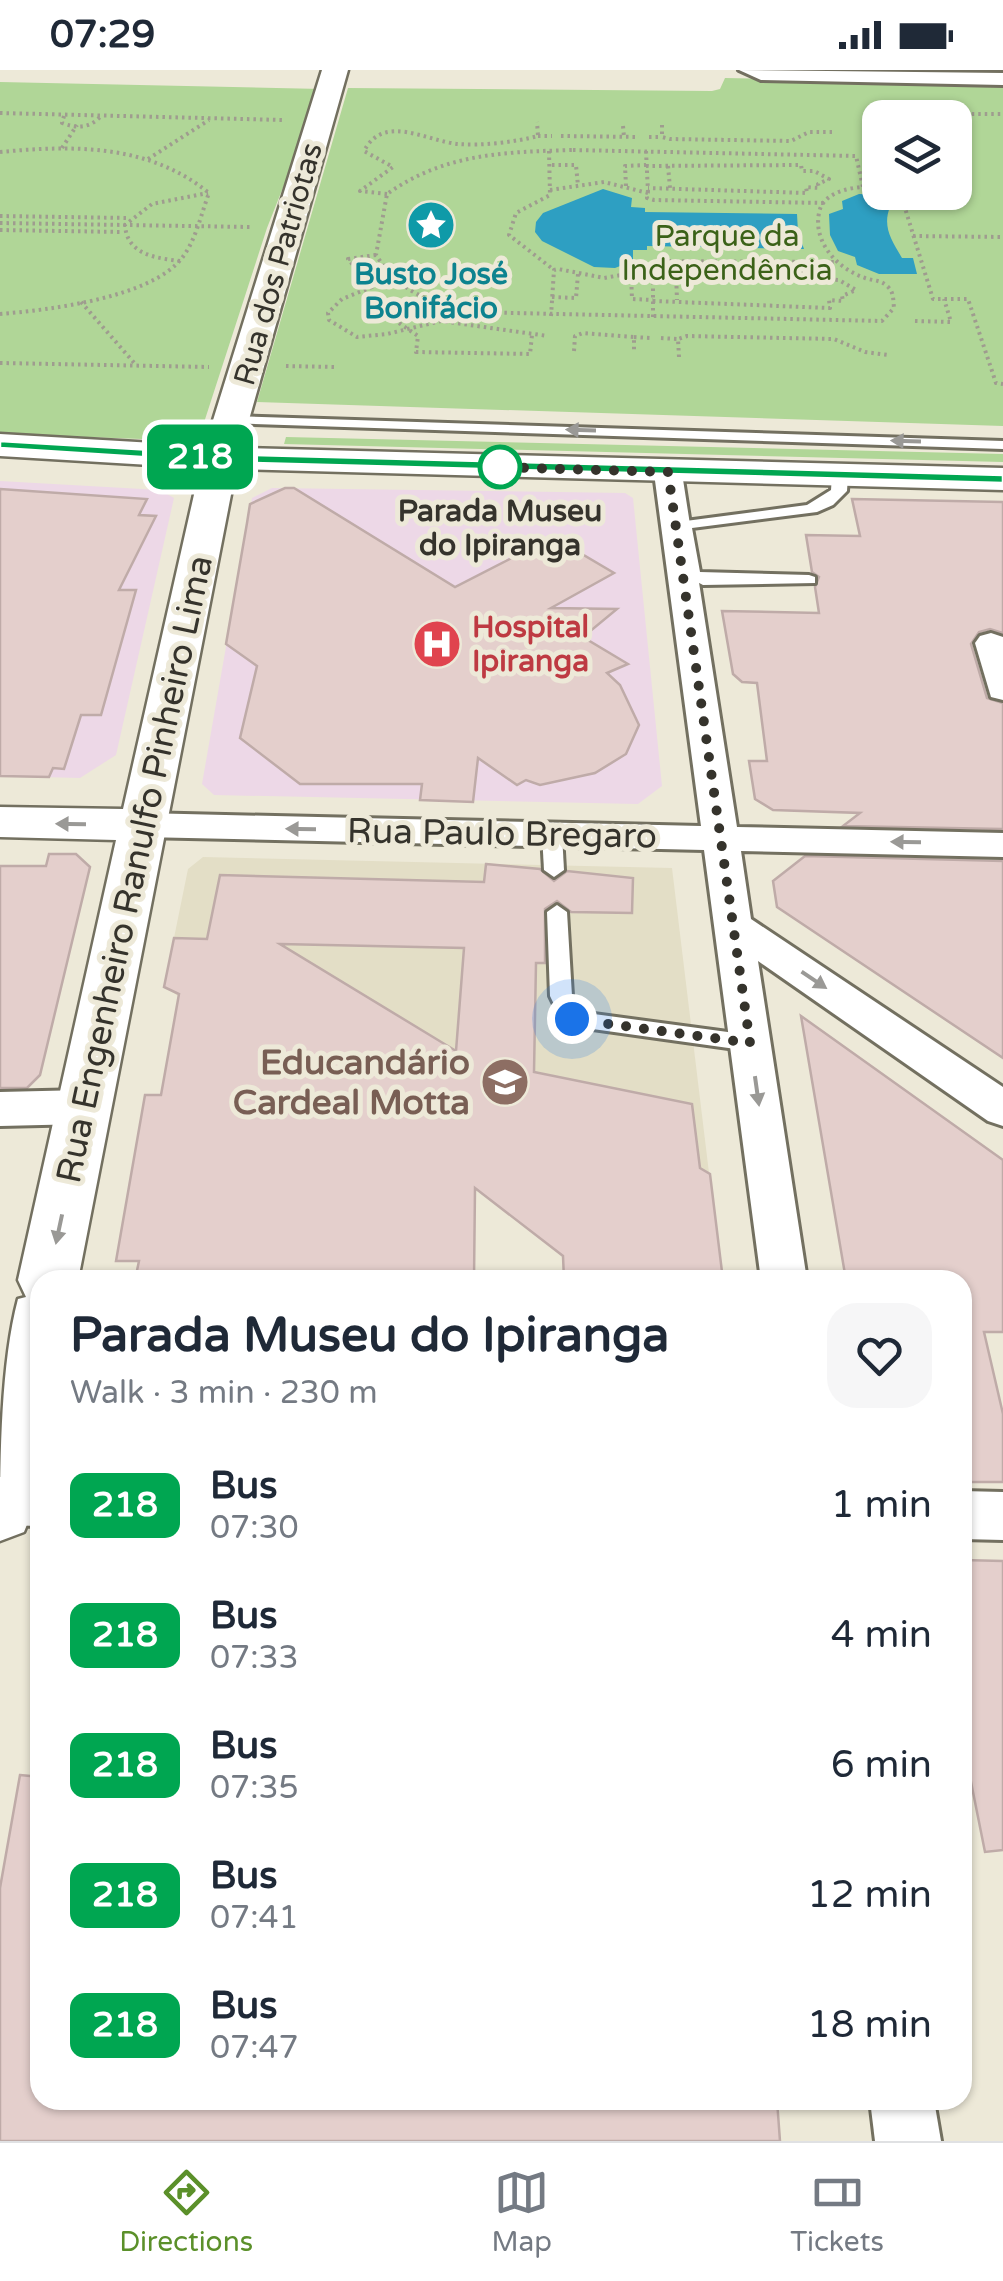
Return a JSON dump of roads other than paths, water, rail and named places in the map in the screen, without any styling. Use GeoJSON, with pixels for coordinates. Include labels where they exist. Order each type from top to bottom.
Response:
{"type":"FeatureCollection","features":[{"type":"Feature","properties":{"kind":"main road","name":"Rua dos Patriotas"},"geometry":{"type":"LineString","coordinates":[[226,439],[335,70]]}},
{"type":"Feature","properties":{"kind":"main road"},"geometry":{"type":"LineString","coordinates":[[0,445],[226,439],[668,472],[1003,479]]}},
{"type":"Feature","properties":{"kind":"main road","name":"Rua Engenheiro Ranulfo Pinheiro Lima"},"geometry":{"type":"LineString","coordinates":[[50,1270],[226,439]]}},
{"type":"Feature","properties":{"kind":"main road","name":"Rua Paulo Bregaro"},"geometry":{"type":"LineString","coordinates":[[0,822],[143,825]]}},
{"type":"Feature","properties":{"kind":"main road"},"geometry":{"type":"LineString","coordinates":[[10,1503],[30,1380]]}},
{"type":"Feature","properties":{"kind":"street"},"geometry":{"type":"LineString","coordinates":[[755,72],[1003,79]]}},
{"type":"Feature","properties":{"kind":"street"},"geometry":{"type":"LineString","coordinates":[[668,472],[783,1270]]}},
{"type":"Feature","properties":{"kind":"street"},"geometry":{"type":"LineString","coordinates":[[991,643],[1003,690]]}},
{"type":"Feature","properties":{"kind":"street","name":"Rua Paulo Bregaro"},"geometry":{"type":"LineString","coordinates":[[143,825],[554,852],[721,838],[1003,845]]}},
{"type":"Feature","properties":{"kind":"street"},"geometry":{"type":"LineString","coordinates":[[733,926],[1003,1110]]}},
{"type":"Feature","properties":{"kind":"street"},"geometry":{"type":"LineString","coordinates":[[0,1110],[84,1107]]}},
{"type":"Feature","properties":{"kind":"street"},"geometry":{"type":"LineString","coordinates":[[972,1515],[1003,1516]]}},
{"type":"Feature","properties":{"kind":"street"},"geometry":{"type":"LineString","coordinates":[[903,2110],[908,2141]]}},
{"type":"Feature","properties":{"kind":"lane"},"geometry":{"type":"LineString","coordinates":[[226,439],[269,420],[1003,445]]}},
{"type":"Feature","properties":{"kind":"lane"},"geometry":{"type":"LineString","coordinates":[[809,580],[704,580],[692,576],[684,525],[714,516],[824,505],[839,491],[840,476]]}},
{"type":"Feature","properties":{"kind":"lane"},"geometry":{"type":"LineString","coordinates":[[557,912],[562,996],[572,1019],[750,1043]]}},
{"type":"Feature","properties":{"kind":"water"},"geometry":{"type":"Polygon","coordinates":[[[603,189],[632,198],[631,207],[645,208],[645,212],[797,214],[804,249],[647,246],[647,250],[633,250],[633,261],[615,268],[594,267],[542,241],[535,232],[543,213],[603,189]]]}},
{"type":"Feature","properties":{"kind":"water"},"geometry":{"type":"Polygon","coordinates":[[[862,194],[862,210],[889,210],[889,234],[902,258],[913,258],[917,274],[879,274],[857,265],[855,257],[838,251],[830,235],[829,214],[843,209],[842,201],[862,194]]]}},
{"type":"Feature","properties":{"kind":"place","name":"Busto José Bonifácio"},"geometry":{"type":"Point","coordinates":[431,225]}},
{"type":"Feature","properties":{"kind":"place","name":"Parada Museu do Ipiranga"},"geometry":{"type":"Point","coordinates":[500,467]}},
{"type":"Feature","properties":{"kind":"place","name":"Hospital Ipiranga"},"geometry":{"type":"Point","coordinates":[437,644]}},
{"type":"Feature","properties":{"kind":"place","name":"Educandário Cardeal Motta"},"geometry":{"type":"Point","coordinates":[505,1082]}},
{"type":"Feature","properties":{"kind":"park label","name":"Parque da Independência"},"geometry":{"type":"Point","coordinates":[727,253]}}]}
